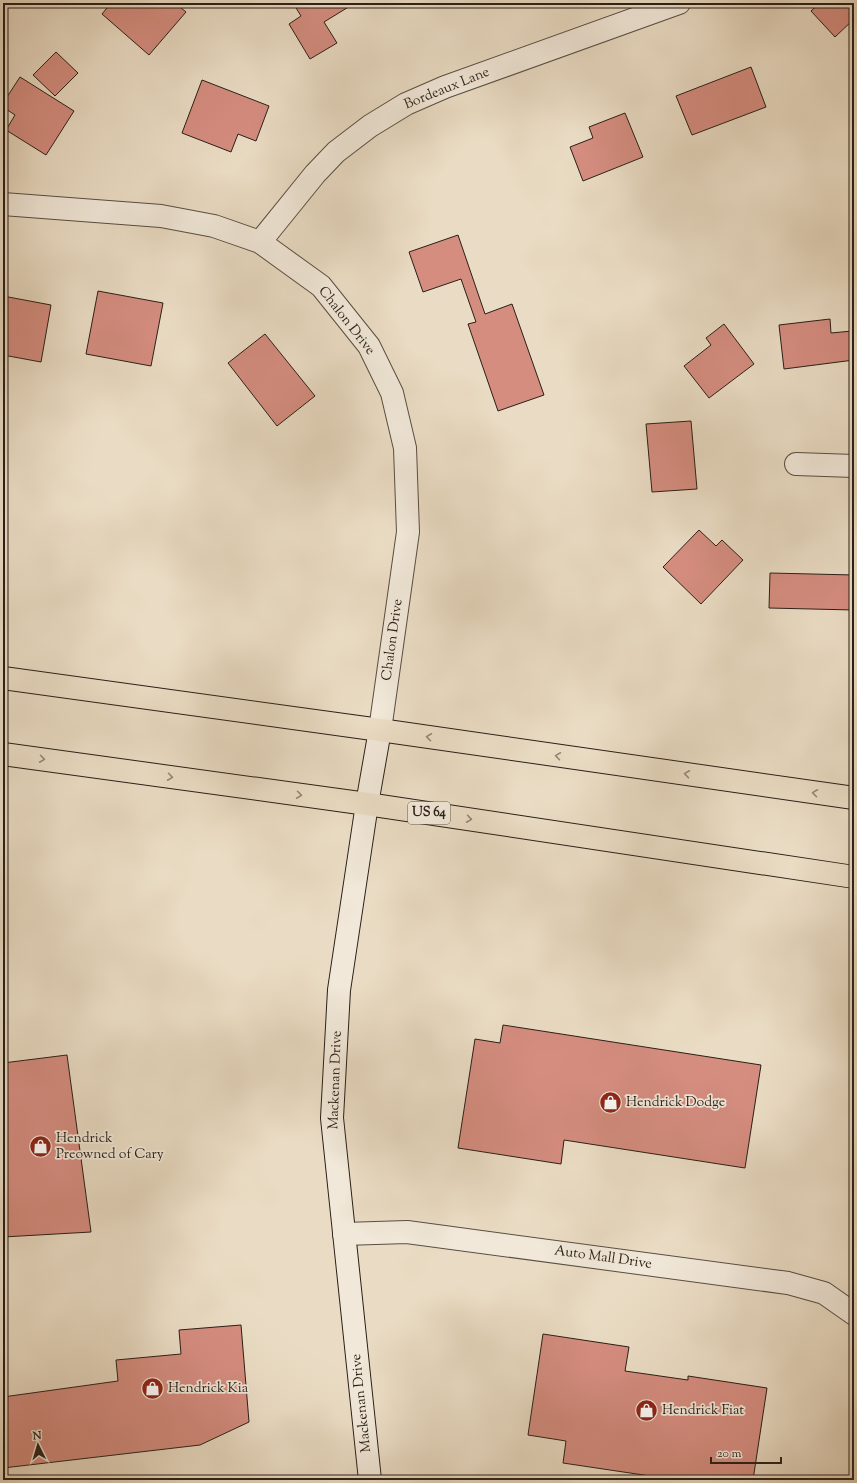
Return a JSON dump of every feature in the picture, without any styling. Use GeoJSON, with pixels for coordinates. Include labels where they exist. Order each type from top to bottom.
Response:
{"type":"FeatureCollection","features":[{"type":"Feature","properties":{"kind":"highway"},"geometry":{"type":"LineString","coordinates":[[3,678],[854,798]]}},
{"type":"Feature","properties":{"kind":"highway","name":"US 64"},"geometry":{"type":"LineString","coordinates":[[3,754],[367,804],[854,877]]}},
{"type":"Feature","properties":{"kind":"street","name":"Bordeaux Lane"},"geometry":{"type":"LineString","coordinates":[[260,242],[315,174],[336,152],[370,126],[406,104],[446,87],[679,3]]}},
{"type":"Feature","properties":{"kind":"street","name":"Chalon Drive"},"geometry":{"type":"LineString","coordinates":[[3,204],[161,216],[214,226],[260,242],[321,286],[368,346],[392,393],[405,448],[408,532],[380,730]]}},
{"type":"Feature","properties":{"kind":"street"},"geometry":{"type":"LineString","coordinates":[[796,464],[854,466]]}},
{"type":"Feature","properties":{"kind":"street","name":"Mackenan Drive"},"geometry":{"type":"LineString","coordinates":[[370,1480],[332,1118],[336,1074],[339,990],[367,804],[380,730]]}},
{"type":"Feature","properties":{"kind":"street","name":"Auto Mall Drive"},"geometry":{"type":"LineString","coordinates":[[344,1234],[407,1232],[788,1284],[824,1293],[854,1314]]}},
{"type":"Feature","properties":{"kind":"building"},"geometry":{"type":"Polygon","coordinates":[[[111,3],[175,3],[186,12],[149,55],[102,14],[111,3]]]}},
{"type":"Feature","properties":{"kind":"building"},"geometry":{"type":"Polygon","coordinates":[[[293,3],[355,3],[324,22],[337,43],[310,59],[289,24],[301,16],[293,3]]]}},
{"type":"Feature","properties":{"kind":"building"},"geometry":{"type":"Polygon","coordinates":[[[820,3],[854,3],[854,19],[835,37],[811,11],[820,3]]]}},
{"type":"Feature","properties":{"kind":"building"},"geometry":{"type":"Polygon","coordinates":[[[56,52],[78,73],[55,96],[33,75],[56,52]]]}},
{"type":"Feature","properties":{"kind":"building"},"geometry":{"type":"Polygon","coordinates":[[[751,67],[766,107],[692,135],[676,96],[751,67]]]}},
{"type":"Feature","properties":{"kind":"building"},"geometry":{"type":"Polygon","coordinates":[[[20,77],[74,111],[46,155],[6,130],[15,115],[3,107],[3,103],[20,77]]]}},
{"type":"Feature","properties":{"kind":"building"},"geometry":{"type":"Polygon","coordinates":[[[202,80],[269,106],[256,141],[238,134],[231,152],[182,133],[202,80]]]}},
{"type":"Feature","properties":{"kind":"building"},"geometry":{"type":"Polygon","coordinates":[[[625,113],[643,157],[583,181],[570,147],[593,138],[589,127],[625,113]]]}},
{"type":"Feature","properties":{"kind":"building"},"geometry":{"type":"Polygon","coordinates":[[[458,235],[485,314],[512,304],[544,395],[498,411],[468,324],[476,322],[461,279],[423,292],[409,252],[458,235]]]}},
{"type":"Feature","properties":{"kind":"building"},"geometry":{"type":"Polygon","coordinates":[[[98,291],[163,303],[151,366],[86,354],[98,291]]]}},
{"type":"Feature","properties":{"kind":"building"},"geometry":{"type":"Polygon","coordinates":[[[3,296],[51,305],[41,362],[3,355],[3,296]]]}},
{"type":"Feature","properties":{"kind":"building"},"geometry":{"type":"Polygon","coordinates":[[[830,319],[831,333],[852,331],[854,360],[784,369],[779,325],[830,319]]]}},
{"type":"Feature","properties":{"kind":"building"},"geometry":{"type":"Polygon","coordinates":[[[724,324],[754,364],[709,398],[684,366],[711,345],[706,338],[724,324]]]}},
{"type":"Feature","properties":{"kind":"building"},"geometry":{"type":"Polygon","coordinates":[[[265,334],[315,396],[277,426],[228,363],[265,334]]]}},
{"type":"Feature","properties":{"kind":"building"},"geometry":{"type":"Polygon","coordinates":[[[691,421],[697,489],[652,492],[646,424],[691,421]]]}},
{"type":"Feature","properties":{"kind":"building"},"geometry":{"type":"Polygon","coordinates":[[[699,530],[716,546],[722,540],[743,560],[701,604],[663,567],[699,530]]]}},
{"type":"Feature","properties":{"kind":"building"},"geometry":{"type":"Polygon","coordinates":[[[770,573],[854,575],[854,610],[769,608],[770,573]]]}},
{"type":"Feature","properties":{"kind":"building","name":"Hendrick Dodge"},"geometry":{"type":"Polygon","coordinates":[[[503,1025],[761,1065],[745,1168],[564,1140],[561,1164],[458,1148],[475,1039],[500,1043],[503,1025]]]}},
{"type":"Feature","properties":{"kind":"building","name":"Hendrick Preowned of Cary"},"geometry":{"type":"Polygon","coordinates":[[[67,1055],[91,1232],[3,1237],[3,1063],[67,1055]]]}},
{"type":"Feature","properties":{"kind":"building","name":"Hendrick Kia"},"geometry":{"type":"Polygon","coordinates":[[[241,1325],[249,1422],[200,1445],[3,1468],[3,1397],[118,1381],[116,1360],[181,1354],[179,1330],[241,1325]]]}},
{"type":"Feature","properties":{"kind":"building","name":"Hendrick Fiat"},"geometry":{"type":"Polygon","coordinates":[[[543,1334],[629,1347],[625,1371],[688,1380],[688,1376],[767,1388],[753,1480],[677,1480],[563,1463],[566,1441],[528,1435],[543,1334]]]}},
{"type":"Feature","properties":{"kind":"place","name":"Hendrick Dodge"},"geometry":{"type":"Point","coordinates":[610,1103]}},
{"type":"Feature","properties":{"kind":"place","name":"Hendrick Preowned of Cary"},"geometry":{"type":"Point","coordinates":[41,1147]}},
{"type":"Feature","properties":{"kind":"place","name":"Hendrick Kia"},"geometry":{"type":"Point","coordinates":[153,1389]}},
{"type":"Feature","properties":{"kind":"place","name":"Hendrick Fiat"},"geometry":{"type":"Point","coordinates":[647,1411]}}]}
